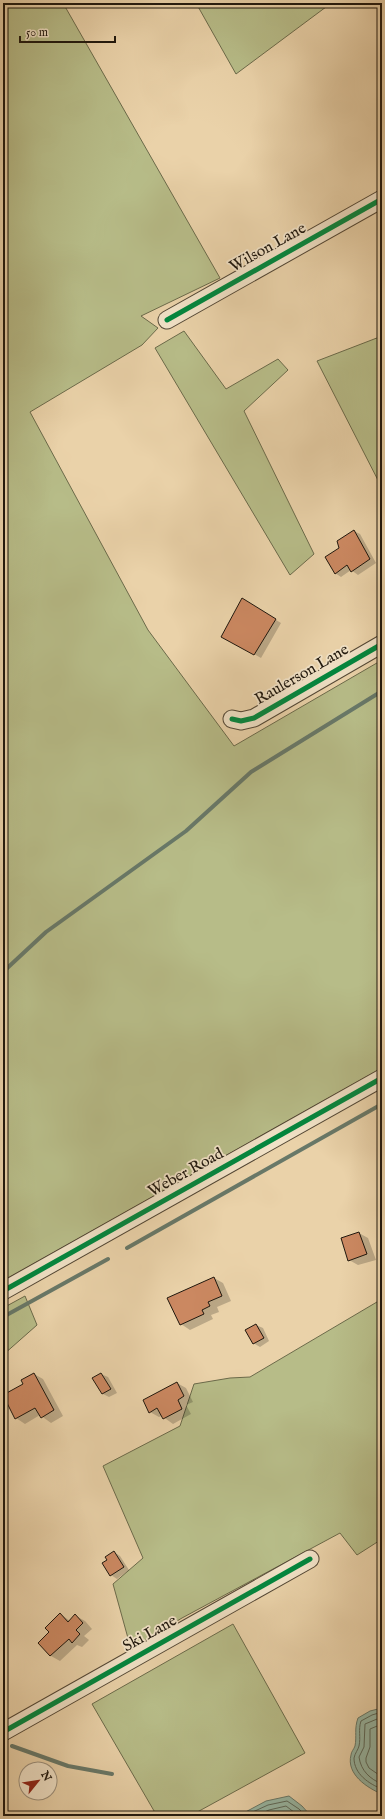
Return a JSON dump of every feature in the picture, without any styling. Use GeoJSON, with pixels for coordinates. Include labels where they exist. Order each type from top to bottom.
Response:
{"type":"FeatureCollection","features":[{"type":"Feature","properties":{"kind":"street","name":"Wilson Lane"},"geometry":{"type":"LineString","coordinates":[[167,320],[382,199]]}},
{"type":"Feature","properties":{"kind":"street","name":"Raulerson Lane"},"geometry":{"type":"LineString","coordinates":[[232,719],[241,721],[254,718],[382,644]]}},
{"type":"Feature","properties":{"kind":"street","name":"Weber Road"},"geometry":{"type":"LineString","coordinates":[[3,1291],[382,1078]]}},
{"type":"Feature","properties":{"kind":"street","name":"Ski Lane"},"geometry":{"type":"LineString","coordinates":[[3,1732],[310,1559]]}},
{"type":"Feature","properties":{"kind":"green space"},"geometry":{"type":"Polygon","coordinates":[[[3,3],[63,3],[220,278],[141,316],[158,328],[142,345],[30,412],[148,630],[234,746],[382,660],[382,1068],[3,1281],[3,3]]]}},
{"type":"Feature","properties":{"kind":"green space"},"geometry":{"type":"Polygon","coordinates":[[[196,3],[329,3],[330,4],[236,74],[196,3]]]}},
{"type":"Feature","properties":{"kind":"green space"},"geometry":{"type":"Polygon","coordinates":[[[184,331],[226,389],[278,359],[288,370],[244,411],[314,554],[290,575],[155,348],[184,331]]]}},
{"type":"Feature","properties":{"kind":"green space"},"geometry":{"type":"Polygon","coordinates":[[[382,336],[382,488],[317,361],[382,336]]]}},
{"type":"Feature","properties":{"kind":"green space"},"geometry":{"type":"Polygon","coordinates":[[[25,1296],[37,1325],[3,1355],[3,1308],[25,1296]]]}},
{"type":"Feature","properties":{"kind":"green space"},"geometry":{"type":"Polygon","coordinates":[[[382,1299],[382,1539],[357,1555],[340,1533],[182,1618],[131,1649],[113,1584],[143,1558],[103,1466],[180,1426],[194,1384],[230,1378],[250,1377],[382,1299]]]}},
{"type":"Feature","properties":{"kind":"green space"},"geometry":{"type":"Polygon","coordinates":[[[233,1624],[305,1753],[190,1816],[157,1816],[92,1704],[233,1624]]]}},
{"type":"Feature","properties":{"kind":"water"},"geometry":{"type":"Polygon","coordinates":[[[382,1708],[382,1794],[370,1788],[359,1779],[350,1762],[351,1754],[355,1746],[358,1718],[370,1711],[382,1708]]]}},
{"type":"Feature","properties":{"kind":"water"},"geometry":{"type":"Polygon","coordinates":[[[289,1796],[302,1806],[311,1816],[238,1816],[266,1801],[289,1796]]]}},
{"type":"Feature","properties":{"kind":"building"},"geometry":{"type":"Polygon","coordinates":[[[354,530],[370,559],[351,572],[347,565],[335,574],[325,557],[339,548],[337,541],[354,530]]]}},
{"type":"Feature","properties":{"kind":"building"},"geometry":{"type":"Polygon","coordinates":[[[242,598],[276,619],[254,655],[221,637],[242,598]]]}},
{"type":"Feature","properties":{"kind":"building"},"geometry":{"type":"Polygon","coordinates":[[[359,1232],[367,1254],[348,1261],[341,1238],[359,1232]]]}},
{"type":"Feature","properties":{"kind":"building"},"geometry":{"type":"Polygon","coordinates":[[[214,1277],[222,1296],[208,1302],[210,1306],[202,1310],[204,1314],[180,1325],[167,1298],[214,1277]]]}},
{"type":"Feature","properties":{"kind":"building"},"geometry":{"type":"Polygon","coordinates":[[[256,1324],[264,1338],[253,1344],[245,1330],[256,1324]]]}},
{"type":"Feature","properties":{"kind":"building"},"geometry":{"type":"Polygon","coordinates":[[[34,1373],[54,1410],[41,1418],[35,1408],[15,1419],[3,1395],[23,1384],[21,1380],[34,1373]]]}},
{"type":"Feature","properties":{"kind":"building"},"geometry":{"type":"Polygon","coordinates":[[[101,1373],[111,1389],[102,1394],[92,1378],[101,1373]]]}},
{"type":"Feature","properties":{"kind":"building"},"geometry":{"type":"Polygon","coordinates":[[[177,1382],[184,1396],[178,1400],[182,1409],[163,1419],[157,1408],[149,1413],[143,1400],[177,1382]]]}},
{"type":"Feature","properties":{"kind":"building"},"geometry":{"type":"Polygon","coordinates":[[[114,1551],[124,1567],[110,1576],[102,1563],[107,1560],[105,1557],[114,1551]]]}},
{"type":"Feature","properties":{"kind":"building"},"geometry":{"type":"Polygon","coordinates":[[[60,1613],[68,1622],[75,1614],[83,1623],[76,1630],[80,1634],[72,1643],[69,1639],[50,1656],[38,1643],[49,1632],[45,1628],[60,1613]]]}},
{"type":"Feature","properties":{"kind":"waterway"},"geometry":{"type":"LineString","coordinates":[[3,972],[46,932],[186,831],[251,772],[382,691]]}},
{"type":"Feature","properties":{"kind":"waterway"},"geometry":{"type":"LineString","coordinates":[[127,1248],[382,1104]]}},
{"type":"Feature","properties":{"kind":"waterway"},"geometry":{"type":"LineString","coordinates":[[3,1317],[108,1259]]}},
{"type":"Feature","properties":{"kind":"waterway"},"geometry":{"type":"LineString","coordinates":[[12,1746],[68,1766],[112,1774]]}},
{"type":"Feature","properties":{"kind":"cycle path"},"geometry":{"type":"LineString","coordinates":[[167,320],[382,199]]}},
{"type":"Feature","properties":{"kind":"cycle path"},"geometry":{"type":"LineString","coordinates":[[232,719],[241,721],[254,718],[382,644]]}},
{"type":"Feature","properties":{"kind":"cycle path"},"geometry":{"type":"LineString","coordinates":[[3,1291],[382,1078]]}},
{"type":"Feature","properties":{"kind":"cycle path"},"geometry":{"type":"LineString","coordinates":[[3,1732],[310,1559]]}}]}
